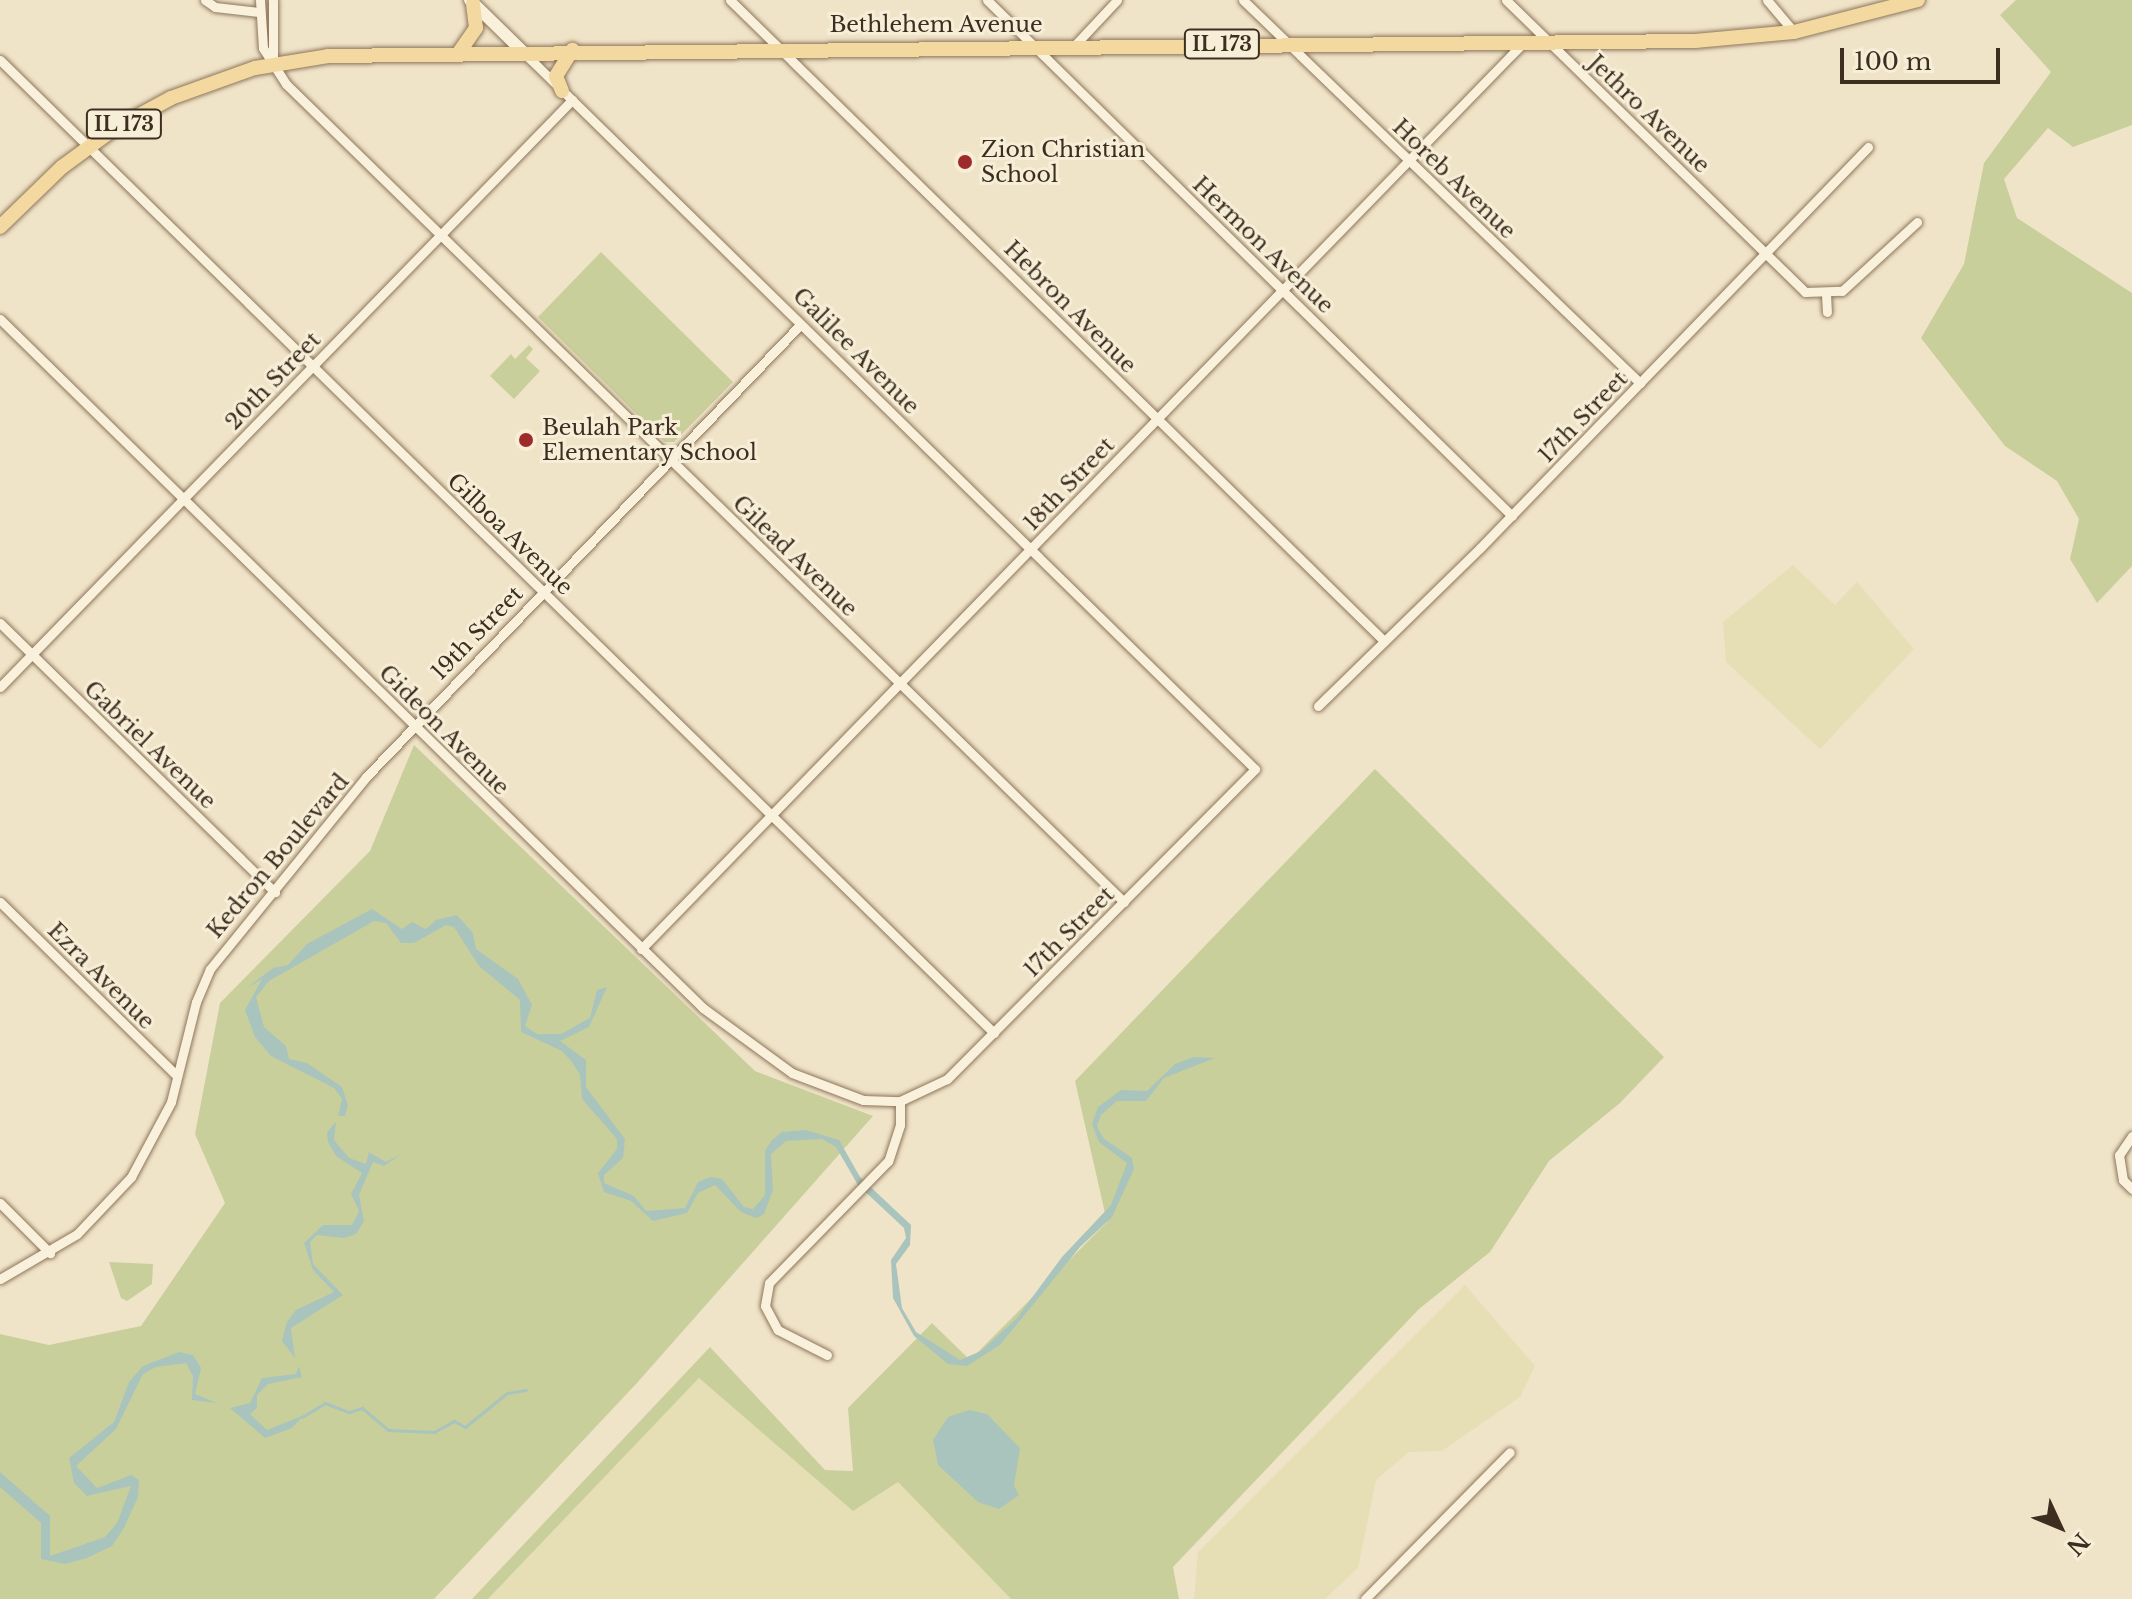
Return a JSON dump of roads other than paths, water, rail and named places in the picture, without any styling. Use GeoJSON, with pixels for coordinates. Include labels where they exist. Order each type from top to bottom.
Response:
{"type":"FeatureCollection","features":[{"type":"Feature","properties":{"kind":"main road","name":"Bethlehem Avenue"},"geometry":{"type":"LineString","coordinates":[[0,227],[89,147],[171,98],[273,64],[369,52],[1695,41],[1794,32],[1918,0]]}},
{"type":"Feature","properties":{"kind":"main road"},"geometry":{"type":"LineString","coordinates":[[460,51],[476,28],[472,2]]}},
{"type":"Feature","properties":{"kind":"main road"},"geometry":{"type":"LineString","coordinates":[[567,96],[556,76],[572,50]]}},
{"type":"Feature","properties":{"kind":"street"},"geometry":{"type":"LineString","coordinates":[[205,0],[215,7],[259,12]]}},
{"type":"Feature","properties":{"kind":"street","name":"Gilead Avenue"},"geometry":{"type":"LineString","coordinates":[[260,0],[263,48],[286,84],[1124,902]]}},
{"type":"Feature","properties":{"kind":"street","name":"Hebron Avenue"},"geometry":{"type":"LineString","coordinates":[[730,0],[1384,641]]}},
{"type":"Feature","properties":{"kind":"street","name":"Hermon Avenue"},"geometry":{"type":"LineString","coordinates":[[987,0],[1512,516]]}},
{"type":"Feature","properties":{"kind":"street"},"geometry":{"type":"LineString","coordinates":[[1074,46],[1117,0]]}},
{"type":"Feature","properties":{"kind":"street","name":"Horeb Avenue"},"geometry":{"type":"LineString","coordinates":[[1243,0],[1640,383]]}},
{"type":"Feature","properties":{"kind":"street","name":"Jethro Avenue"},"geometry":{"type":"LineString","coordinates":[[1506,0],[1805,292],[1826,294]]}},
{"type":"Feature","properties":{"kind":"street"},"geometry":{"type":"LineString","coordinates":[[1767,0],[1794,32]]}},
{"type":"Feature","properties":{"kind":"street","name":"Galilee Avenue"},"geometry":{"type":"LineString","coordinates":[[472,2],[1214,731]]}},
{"type":"Feature","properties":{"kind":"street"},"geometry":{"type":"LineString","coordinates":[[273,5],[273,64]]}},
{"type":"Feature","properties":{"kind":"street","name":"18th Street"},"geometry":{"type":"LineString","coordinates":[[641,949],[1523,43]]}},
{"type":"Feature","properties":{"kind":"street","name":"Gilboa Avenue"},"geometry":{"type":"LineString","coordinates":[[0,60],[994,1033]]}},
{"type":"Feature","properties":{"kind":"street","name":"20th Street"},"geometry":{"type":"LineString","coordinates":[[0,687],[441,234],[567,96]]}},
{"type":"Feature","properties":{"kind":"street","name":"17th Street"},"geometry":{"type":"LineString","coordinates":[[1318,706],[1512,516],[1868,147]]}},
{"type":"Feature","properties":{"kind":"street"},"geometry":{"type":"LineString","coordinates":[[1827,312],[1826,294],[1855,282],[1917,222]]}},
{"type":"Feature","properties":{"kind":"street","name":"Gideon Avenue"},"geometry":{"type":"LineString","coordinates":[[0,319],[641,949],[738,1037],[782,1067],[863,1100],[900,1101]]}},
{"type":"Feature","properties":{"kind":"street","name":"19th Street"},"geometry":{"type":"LineString","coordinates":[[413,725],[800,325]]}},
{"type":"Feature","properties":{"kind":"street","name":"Gabriel Avenue"},"geometry":{"type":"LineString","coordinates":[[0,623],[275,892]]}},
{"type":"Feature","properties":{"kind":"street","name":"Kedron Boulevard"},"geometry":{"type":"LineString","coordinates":[[0,1279],[50,1253],[106,1207],[131,1177],[171,1102],[210,969],[413,725]]}},
{"type":"Feature","properties":{"kind":"street","name":"17th Street"},"geometry":{"type":"LineString","coordinates":[[900,1101],[936,1088],[1255,769],[1214,731]]}},
{"type":"Feature","properties":{"kind":"street","name":"Ezra Avenue"},"geometry":{"type":"LineString","coordinates":[[0,902],[177,1076]]}},
{"type":"Feature","properties":{"kind":"street"},"geometry":{"type":"LineString","coordinates":[[827,1355],[778,1330],[765,1306],[769,1283],[888,1161],[900,1125],[900,1101]]}},
{"type":"Feature","properties":{"kind":"street"},"geometry":{"type":"LineString","coordinates":[[2132,1136],[2119,1155],[2123,1180],[2132,1189]]}},
{"type":"Feature","properties":{"kind":"street"},"geometry":{"type":"LineString","coordinates":[[0,1203],[50,1253]]}},
{"type":"Feature","properties":{"kind":"street"},"geometry":{"type":"LineString","coordinates":[[1365,1599],[1510,1452]]}},
{"type":"Feature","properties":{"kind":"water"},"geometry":{"type":"Polygon","coordinates":[[[372,909],[402,929],[412,922],[426,929],[436,920],[457,915],[473,933],[476,949],[518,979],[532,1005],[525,1026],[537,1034],[561,1034],[590,1018],[597,990],[607,987],[589,1027],[560,1041],[586,1060],[586,1087],[625,1139],[623,1158],[604,1175],[604,1183],[634,1196],[646,1211],[685,1208],[698,1182],[711,1177],[722,1179],[744,1207],[753,1209],[765,1195],[765,1151],[772,1140],[782,1132],[806,1130],[839,1140],[860,1177],[911,1225],[910,1245],[896,1264],[902,1308],[916,1332],[960,1360],[981,1351],[1017,1318],[1062,1257],[1111,1205],[1127,1163],[1099,1142],[1092,1124],[1098,1107],[1121,1090],[1147,1091],[1175,1064],[1194,1057],[1215,1058],[1164,1078],[1146,1101],[1117,1101],[1101,1115],[1097,1126],[1103,1138],[1132,1158],[1134,1169],[1112,1217],[1080,1247],[1000,1345],[967,1366],[948,1364],[914,1336],[893,1298],[891,1260],[906,1238],[904,1228],[858,1185],[836,1147],[822,1139],[786,1141],[771,1154],[773,1190],[764,1214],[756,1218],[741,1212],[715,1185],[698,1193],[687,1213],[653,1221],[631,1201],[604,1192],[598,1173],[617,1149],[617,1139],[582,1099],[580,1075],[572,1062],[562,1051],[521,1032],[520,1000],[479,966],[454,927],[446,925],[414,943],[401,943],[386,923],[374,921],[269,981],[256,997],[264,1027],[286,1046],[289,1059],[307,1063],[342,1087],[348,1105],[345,1116],[338,1116],[342,1099],[334,1088],[271,1056],[255,1037],[245,1010],[262,979],[247,988],[273,968],[288,965],[307,944],[372,909]]]}},
{"type":"Feature","properties":{"kind":"water"},"geometry":{"type":"Polygon","coordinates":[[[336,1122],[334,1140],[349,1158],[366,1164],[369,1152],[386,1162],[401,1154],[384,1166],[373,1162],[359,1195],[364,1221],[356,1234],[344,1238],[317,1235],[310,1242],[313,1264],[343,1295],[291,1328],[295,1358],[282,1341],[287,1322],[296,1310],[334,1292],[313,1270],[304,1243],[323,1225],[352,1225],[359,1211],[351,1194],[362,1173],[336,1156],[328,1142],[327,1132],[336,1122]]]}},
{"type":"Feature","properties":{"kind":"water"},"geometry":{"type":"Polygon","coordinates":[[[179,1352],[193,1355],[201,1368],[195,1394],[217,1403],[192,1400],[193,1376],[186,1363],[156,1367],[143,1374],[116,1429],[76,1466],[97,1488],[131,1475],[139,1480],[138,1497],[124,1528],[112,1546],[87,1558],[65,1564],[41,1559],[41,1523],[0,1487],[0,1472],[50,1516],[50,1556],[105,1537],[117,1523],[131,1486],[87,1496],[74,1483],[69,1458],[114,1422],[129,1382],[143,1366],[179,1352]]]}},
{"type":"Feature","properties":{"kind":"water"},"geometry":{"type":"Polygon","coordinates":[[[299,1366],[302,1377],[268,1384],[257,1395],[257,1408],[250,1414],[267,1430],[304,1415],[292,1428],[265,1438],[230,1408],[250,1403],[262,1378],[296,1374],[299,1366]]]}},
{"type":"Feature","properties":{"kind":"water"},"geometry":{"type":"Polygon","coordinates":[[[969,1410],[987,1414],[1020,1448],[1014,1486],[1019,1495],[999,1509],[978,1502],[938,1465],[933,1440],[948,1417],[969,1410]]]}},
{"type":"Feature","properties":{"kind":"waterway"},"geometry":{"type":"LineString","coordinates":[[302,1417],[325,1403],[349,1412],[362,1408],[388,1430],[434,1432],[454,1421],[465,1427],[507,1393],[526,1390]]}},
{"type":"Feature","properties":{"kind":"place","name":"Zion Christian School"},"geometry":{"type":"Point","coordinates":[965,162]}},
{"type":"Feature","properties":{"kind":"place","name":"Beulah Park Elementary School"},"geometry":{"type":"Point","coordinates":[526,440]}}]}
